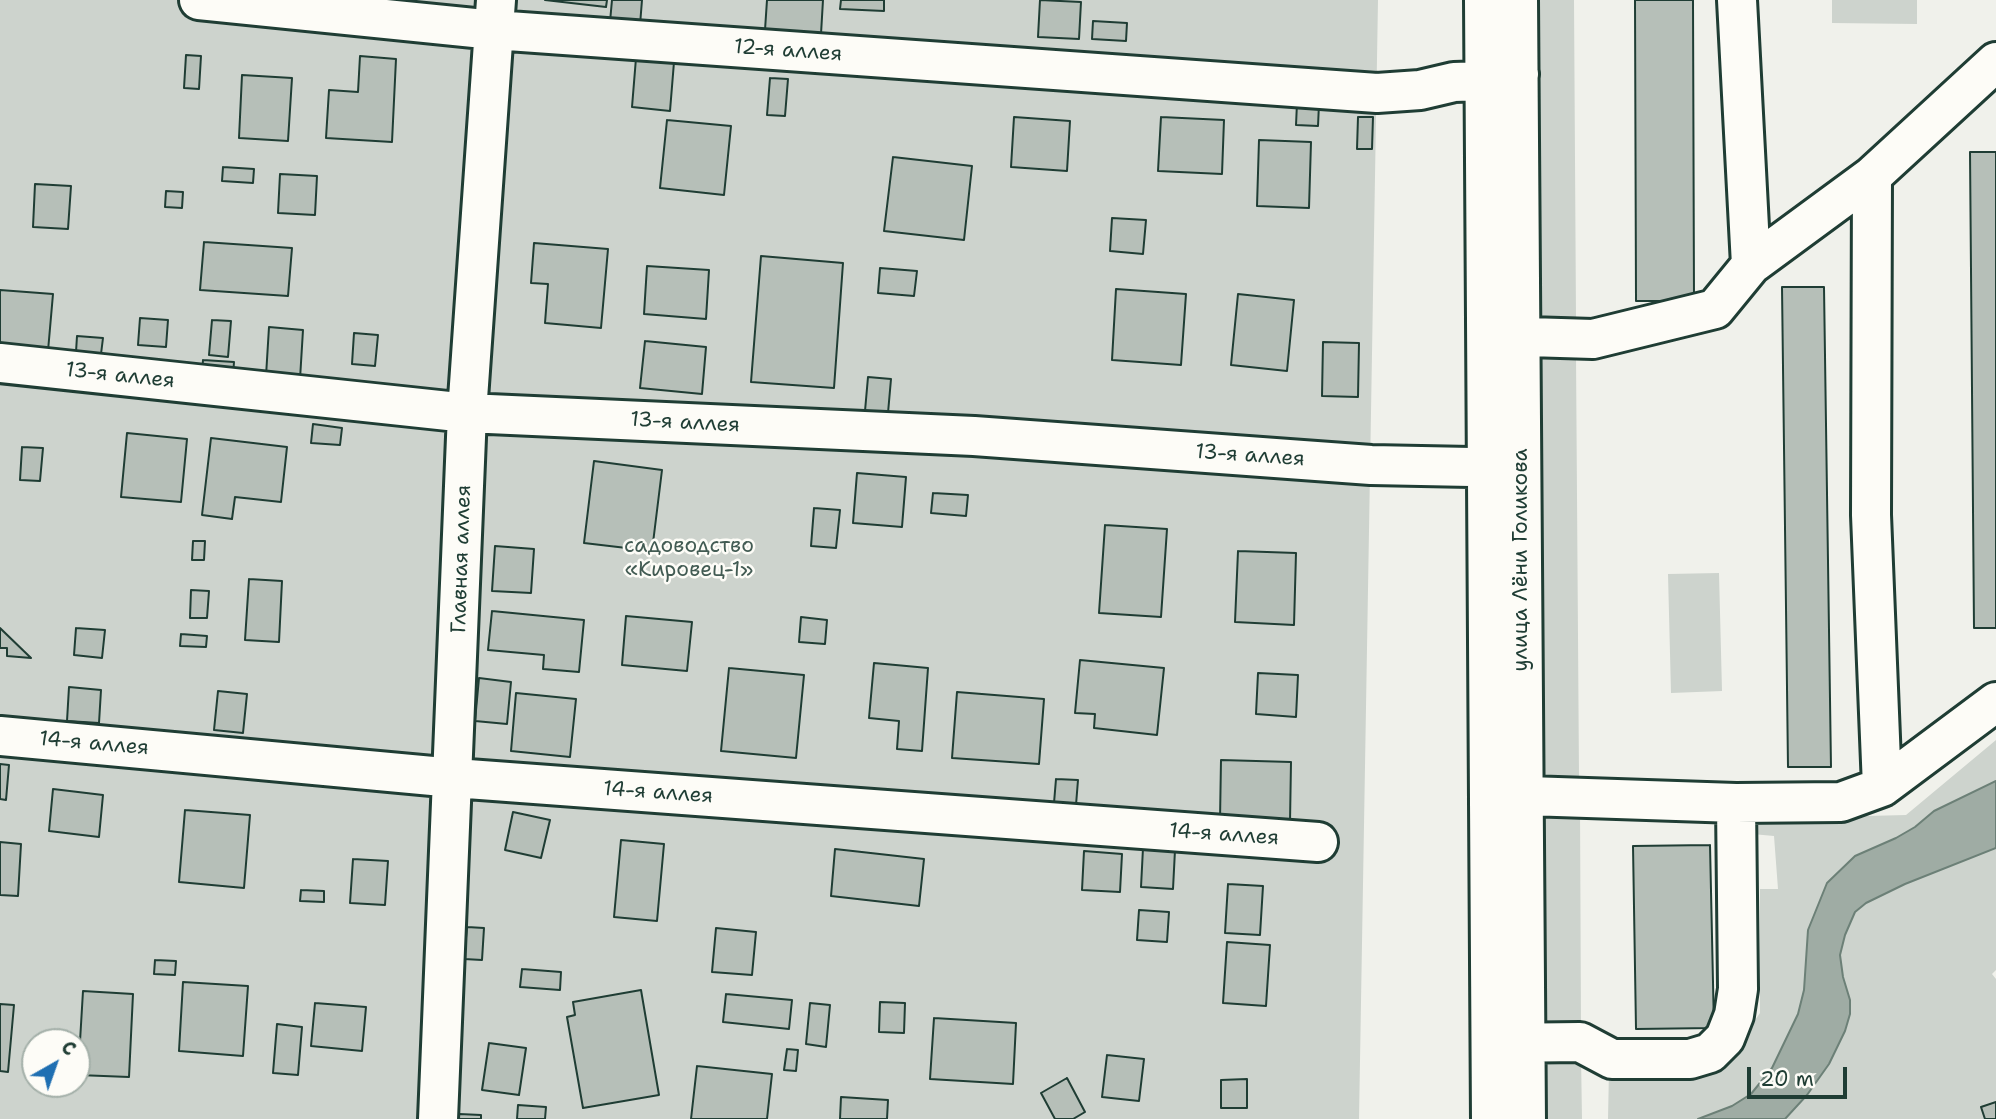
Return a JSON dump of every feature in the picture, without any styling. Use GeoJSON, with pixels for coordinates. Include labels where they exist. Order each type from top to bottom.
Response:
{"type":"FeatureCollection","features":[{"type":"Feature","properties":{"kind":"street","name":"12-я аллея"},"geometry":{"type":"LineString","coordinates":[[199,0],[495,15],[1377,93],[1420,90],[1454,82],[1502,77]]}},
{"type":"Feature","properties":{"kind":"street","name":"улица Лёни Голикова"},"geometry":{"type":"LineString","coordinates":[[1484,0],[1502,77]]}},
{"type":"Feature","properties":{"kind":"street","name":"улица Лёни Голикова"},"geometry":{"type":"LineString","coordinates":[[1518,0],[1502,77],[1506,795],[1508,1043],[1526,1119]]}},
{"type":"Feature","properties":{"kind":"street"},"geometry":{"type":"LineString","coordinates":[[1737,0],[1751,265]]}},
{"type":"Feature","properties":{"kind":"street","name":"Главная аллея"},"geometry":{"type":"LineString","coordinates":[[438,1119],[467,413],[495,15]]}},
{"type":"Feature","properties":{"kind":"street"},"geometry":{"type":"LineString","coordinates":[[1503,337],[1593,340],[1715,309],[1751,265],[1872,176],[1996,62]]}},
{"type":"Feature","properties":{"kind":"street"},"geometry":{"type":"LineString","coordinates":[[1872,176],[1871,515],[1882,787]]}},
{"type":"Feature","properties":{"kind":"street","name":"13-я аллея"},"geometry":{"type":"LineString","coordinates":[[0,363],[467,413],[974,436],[1371,465],[1504,468]]}},
{"type":"Feature","properties":{"kind":"street"},"geometry":{"type":"LineString","coordinates":[[1506,795],[1736,803],[1841,802],[1882,787],[1996,702]]}},
{"type":"Feature","properties":{"kind":"street","name":"14-я аллея"},"geometry":{"type":"LineString","coordinates":[[0,736],[454,778],[1318,842]]}},
{"type":"Feature","properties":{"kind":"street"},"geometry":{"type":"LineString","coordinates":[[1508,1043],[1580,1042],[1612,1059],[1690,1059],[1710,1053],[1725,1038],[1734,1015],[1738,989],[1736,803]]}},
{"type":"Feature","properties":{"kind":"street","name":"улица Лёни Голикова"},"geometry":{"type":"LineString","coordinates":[[1491,1119],[1508,1043]]}},
{"type":"Feature","properties":{"kind":"green space","name":"садоводство «Кировец-1»"},"geometry":{"type":"Polygon","coordinates":[[[0,0],[1378,0],[1359,1119],[0,1119],[0,0]]]}},
{"type":"Feature","properties":{"kind":"green space"},"geometry":{"type":"Polygon","coordinates":[[[1538,0],[1574,0],[1576,319],[1541,319],[1538,0]]]}},
{"type":"Feature","properties":{"kind":"green space"},"geometry":{"type":"Polygon","coordinates":[[[1832,0],[1917,0],[1917,24],[1832,23],[1832,0]]]}},
{"type":"Feature","properties":{"kind":"green space"},"geometry":{"type":"Polygon","coordinates":[[[1541,356],[1576,356],[1579,777],[1545,777],[1541,356]]]}},
{"type":"Feature","properties":{"kind":"green space"},"geometry":{"type":"Polygon","coordinates":[[[1719,573],[1722,691],[1671,693],[1668,574],[1719,573]]]}},
{"type":"Feature","properties":{"kind":"green space"},"geometry":{"type":"Polygon","coordinates":[[[1996,740],[1996,781],[1934,811],[1896,838],[1855,856],[1827,883],[1808,930],[1804,990],[1798,1014],[1772,1068],[1751,1094],[1732,1106],[1698,1119],[1608,1119],[1609,1070],[1737,1046],[1760,1013],[1760,889],[1778,889],[1774,836],[1752,834],[1751,819],[1906,815],[1996,740]]]}},
{"type":"Feature","properties":{"kind":"green space"},"geometry":{"type":"Polygon","coordinates":[[[1580,807],[1581,1026],[1545,1026],[1544,808],[1580,807]]]}},
{"type":"Feature","properties":{"kind":"green space"},"geometry":{"type":"Polygon","coordinates":[[[1996,848],[1996,970],[1992,974],[1996,979],[1996,1102],[1981,1107],[1985,1119],[1785,1119],[1807,1095],[1850,1000],[1840,955],[1855,911],[1905,884],[1996,848]]]}},
{"type":"Feature","properties":{"kind":"green space"},"geometry":{"type":"Polygon","coordinates":[[[1581,1056],[1582,1119],[1545,1119],[1544,1057],[1581,1056]]]}},
{"type":"Feature","properties":{"kind":"shaded area"},"geometry":{"type":"Polygon","coordinates":[[[1996,781],[1996,848],[1905,884],[1866,903],[1855,912],[1840,955],[1850,1000],[1850,1014],[1829,1064],[1807,1095],[1785,1119],[1698,1119],[1732,1106],[1751,1094],[1772,1068],[1798,1014],[1804,990],[1808,930],[1827,883],[1855,856],[1896,838],[1934,811],[1996,781]]]}},
{"type":"Feature","properties":{"kind":"building"},"geometry":{"type":"Polygon","coordinates":[[[545,0],[607,0],[606,7],[545,0]]]}},
{"type":"Feature","properties":{"kind":"building"},"geometry":{"type":"Polygon","coordinates":[[[612,0],[642,0],[640,25],[610,22],[612,0]]]}},
{"type":"Feature","properties":{"kind":"building"},"geometry":{"type":"Polygon","coordinates":[[[767,0],[823,0],[821,34],[765,30],[767,0]]]}},
{"type":"Feature","properties":{"kind":"building"},"geometry":{"type":"Polygon","coordinates":[[[841,0],[884,0],[884,11],[840,9],[841,0]]]}},
{"type":"Feature","properties":{"kind":"building"},"geometry":{"type":"Polygon","coordinates":[[[1040,0],[1081,2],[1079,39],[1038,37],[1040,0]]]}},
{"type":"Feature","properties":{"kind":"building"},"geometry":{"type":"Polygon","coordinates":[[[1635,0],[1693,0],[1694,301],[1636,301],[1635,0]]]}},
{"type":"Feature","properties":{"kind":"building"},"geometry":{"type":"Polygon","coordinates":[[[1093,21],[1127,23],[1126,41],[1092,39],[1093,21]]]}},
{"type":"Feature","properties":{"kind":"building"},"geometry":{"type":"Polygon","coordinates":[[[186,55],[201,56],[199,89],[184,88],[186,55]]]}},
{"type":"Feature","properties":{"kind":"building"},"geometry":{"type":"Polygon","coordinates":[[[360,56],[396,59],[392,142],[326,138],[329,90],[358,92],[360,56]]]}},
{"type":"Feature","properties":{"kind":"building"},"geometry":{"type":"Polygon","coordinates":[[[636,58],[674,62],[670,111],[632,107],[636,58]]]}},
{"type":"Feature","properties":{"kind":"building"},"geometry":{"type":"Polygon","coordinates":[[[242,75],[292,78],[288,141],[239,138],[242,75]]]}},
{"type":"Feature","properties":{"kind":"building"},"geometry":{"type":"Polygon","coordinates":[[[770,78],[788,79],[785,116],[767,115],[770,78]]]}},
{"type":"Feature","properties":{"kind":"building"},"geometry":{"type":"Polygon","coordinates":[[[1297,103],[1319,104],[1318,126],[1296,125],[1297,103]]]}},
{"type":"Feature","properties":{"kind":"building"},"geometry":{"type":"Polygon","coordinates":[[[1014,117],[1070,121],[1067,171],[1011,167],[1014,117]]]}},
{"type":"Feature","properties":{"kind":"building"},"geometry":{"type":"Polygon","coordinates":[[[1161,117],[1224,120],[1222,174],[1158,171],[1161,117]]]}},
{"type":"Feature","properties":{"kind":"building"},"geometry":{"type":"Polygon","coordinates":[[[1358,117],[1373,117],[1372,149],[1357,149],[1358,117]]]}},
{"type":"Feature","properties":{"kind":"building"},"geometry":{"type":"Polygon","coordinates":[[[667,120],[731,126],[724,195],[660,188],[667,120]]]}},
{"type":"Feature","properties":{"kind":"building"},"geometry":{"type":"Polygon","coordinates":[[[1259,140],[1311,142],[1309,208],[1257,206],[1259,140]]]}},
{"type":"Feature","properties":{"kind":"building"},"geometry":{"type":"Polygon","coordinates":[[[1970,152],[1996,152],[1996,628],[1974,628],[1970,152]]]}},
{"type":"Feature","properties":{"kind":"building"},"geometry":{"type":"Polygon","coordinates":[[[893,157],[972,166],[964,240],[884,231],[893,157]]]}},
{"type":"Feature","properties":{"kind":"building"},"geometry":{"type":"Polygon","coordinates":[[[223,167],[254,169],[253,183],[222,181],[223,167]]]}},
{"type":"Feature","properties":{"kind":"building"},"geometry":{"type":"Polygon","coordinates":[[[280,174],[317,176],[315,215],[278,213],[280,174]]]}},
{"type":"Feature","properties":{"kind":"building"},"geometry":{"type":"Polygon","coordinates":[[[35,184],[71,186],[68,229],[33,227],[35,184]]]}},
{"type":"Feature","properties":{"kind":"building"},"geometry":{"type":"Polygon","coordinates":[[[166,191],[183,192],[182,208],[165,207],[166,191]]]}},
{"type":"Feature","properties":{"kind":"building"},"geometry":{"type":"Polygon","coordinates":[[[1112,218],[1146,220],[1143,254],[1110,251],[1112,218]]]}},
{"type":"Feature","properties":{"kind":"building"},"geometry":{"type":"Polygon","coordinates":[[[204,242],[292,248],[288,296],[200,290],[204,242]]]}},
{"type":"Feature","properties":{"kind":"building"},"geometry":{"type":"Polygon","coordinates":[[[534,243],[608,249],[601,328],[545,323],[548,284],[531,283],[534,243]]]}},
{"type":"Feature","properties":{"kind":"building"},"geometry":{"type":"Polygon","coordinates":[[[761,256],[843,263],[834,388],[751,382],[761,256]]]}},
{"type":"Feature","properties":{"kind":"building"},"geometry":{"type":"Polygon","coordinates":[[[647,266],[709,270],[706,319],[644,314],[647,266]]]}},
{"type":"Feature","properties":{"kind":"building"},"geometry":{"type":"Polygon","coordinates":[[[880,268],[917,271],[914,296],[878,293],[880,268]]]}},
{"type":"Feature","properties":{"kind":"building"},"geometry":{"type":"Polygon","coordinates":[[[1782,287],[1824,287],[1831,767],[1788,767],[1782,287]]]}},
{"type":"Feature","properties":{"kind":"building"},"geometry":{"type":"Polygon","coordinates":[[[1116,289],[1186,294],[1181,365],[1112,360],[1116,289]]]}},
{"type":"Feature","properties":{"kind":"building"},"geometry":{"type":"Polygon","coordinates":[[[0,290],[53,294],[48,351],[0,347],[0,290]]]}},
{"type":"Feature","properties":{"kind":"building"},"geometry":{"type":"Polygon","coordinates":[[[1238,294],[1294,300],[1287,371],[1231,365],[1238,294]]]}},
{"type":"Feature","properties":{"kind":"building"},"geometry":{"type":"Polygon","coordinates":[[[140,318],[168,320],[166,347],[138,345],[140,318]]]}},
{"type":"Feature","properties":{"kind":"building"},"geometry":{"type":"Polygon","coordinates":[[[212,320],[231,321],[228,357],[209,355],[212,320]]]}},
{"type":"Feature","properties":{"kind":"building"},"geometry":{"type":"Polygon","coordinates":[[[269,327],[303,330],[300,379],[266,376],[269,327]]]}},
{"type":"Feature","properties":{"kind":"building"},"geometry":{"type":"Polygon","coordinates":[[[354,333],[378,335],[375,366],[352,364],[354,333]]]}},
{"type":"Feature","properties":{"kind":"building"},"geometry":{"type":"Polygon","coordinates":[[[77,336],[103,338],[101,354],[76,352],[77,336]]]}},
{"type":"Feature","properties":{"kind":"building"},"geometry":{"type":"Polygon","coordinates":[[[645,341],[706,347],[702,394],[640,388],[645,341]]]}},
{"type":"Feature","properties":{"kind":"building"},"geometry":{"type":"Polygon","coordinates":[[[1323,342],[1359,343],[1358,397],[1322,396],[1323,342]]]}},
{"type":"Feature","properties":{"kind":"building"},"geometry":{"type":"Polygon","coordinates":[[[203,360],[234,362],[233,376],[202,374],[203,360]]]}},
{"type":"Feature","properties":{"kind":"building"},"geometry":{"type":"Polygon","coordinates":[[[868,377],[891,379],[888,413],[865,411],[868,377]]]}},
{"type":"Feature","properties":{"kind":"building"},"geometry":{"type":"Polygon","coordinates":[[[313,424],[342,428],[340,445],[311,443],[313,424]]]}},
{"type":"Feature","properties":{"kind":"building"},"geometry":{"type":"Polygon","coordinates":[[[127,433],[187,439],[181,502],[121,497],[127,433]]]}},
{"type":"Feature","properties":{"kind":"building"},"geometry":{"type":"Polygon","coordinates":[[[211,438],[287,447],[281,502],[235,497],[232,519],[202,515],[211,438]]]}},
{"type":"Feature","properties":{"kind":"building"},"geometry":{"type":"Polygon","coordinates":[[[22,447],[43,448],[40,481],[20,480],[22,447]]]}},
{"type":"Feature","properties":{"kind":"building"},"geometry":{"type":"Polygon","coordinates":[[[594,461],[662,470],[652,551],[584,543],[594,461]]]}},
{"type":"Feature","properties":{"kind":"building"},"geometry":{"type":"Polygon","coordinates":[[[857,473],[906,477],[902,527],[853,523],[857,473]]]}},
{"type":"Feature","properties":{"kind":"building"},"geometry":{"type":"Polygon","coordinates":[[[933,493],[968,495],[966,516],[931,513],[933,493]]]}},
{"type":"Feature","properties":{"kind":"building"},"geometry":{"type":"Polygon","coordinates":[[[814,508],[840,510],[836,548],[811,546],[814,508]]]}},
{"type":"Feature","properties":{"kind":"building"},"geometry":{"type":"Polygon","coordinates":[[[1105,525],[1167,529],[1161,617],[1099,613],[1105,525]]]}},
{"type":"Feature","properties":{"kind":"building"},"geometry":{"type":"Polygon","coordinates":[[[193,541],[205,541],[204,560],[192,560],[193,541]]]}},
{"type":"Feature","properties":{"kind":"building"},"geometry":{"type":"Polygon","coordinates":[[[495,546],[534,549],[531,593],[492,591],[495,546]]]}},
{"type":"Feature","properties":{"kind":"building"},"geometry":{"type":"Polygon","coordinates":[[[1238,551],[1296,553],[1294,625],[1235,622],[1238,551]]]}},
{"type":"Feature","properties":{"kind":"building"},"geometry":{"type":"Polygon","coordinates":[[[249,579],[282,581],[279,642],[245,640],[249,579]]]}},
{"type":"Feature","properties":{"kind":"building"},"geometry":{"type":"Polygon","coordinates":[[[191,590],[209,591],[207,618],[190,618],[191,590]]]}},
{"type":"Feature","properties":{"kind":"building"},"geometry":{"type":"Polygon","coordinates":[[[492,611],[584,620],[579,672],[543,669],[544,655],[488,650],[492,611]]]}},
{"type":"Feature","properties":{"kind":"building"},"geometry":{"type":"Polygon","coordinates":[[[626,616],[692,622],[687,671],[622,665],[626,616]]]}},
{"type":"Feature","properties":{"kind":"building"},"geometry":{"type":"Polygon","coordinates":[[[801,617],[827,620],[825,644],[799,642],[801,617]]]}},
{"type":"Feature","properties":{"kind":"building"},"geometry":{"type":"Polygon","coordinates":[[[0,628],[31,658],[7,656],[7,648],[0,648],[0,628]]]}},
{"type":"Feature","properties":{"kind":"building"},"geometry":{"type":"Polygon","coordinates":[[[76,628],[105,630],[102,658],[74,655],[76,628]]]}},
{"type":"Feature","properties":{"kind":"building"},"geometry":{"type":"Polygon","coordinates":[[[181,634],[207,636],[206,647],[180,646],[181,634]]]}},
{"type":"Feature","properties":{"kind":"building"},"geometry":{"type":"Polygon","coordinates":[[[1080,660],[1164,668],[1157,735],[1094,728],[1095,714],[1075,713],[1080,660]]]}},
{"type":"Feature","properties":{"kind":"building"},"geometry":{"type":"Polygon","coordinates":[[[874,663],[928,668],[922,751],[897,749],[899,721],[869,718],[874,663]]]}},
{"type":"Feature","properties":{"kind":"building"},"geometry":{"type":"Polygon","coordinates":[[[729,668],[804,675],[796,758],[721,751],[729,668]]]}},
{"type":"Feature","properties":{"kind":"building"},"geometry":{"type":"Polygon","coordinates":[[[1258,673],[1298,675],[1296,717],[1256,714],[1258,673]]]}},
{"type":"Feature","properties":{"kind":"building"},"geometry":{"type":"Polygon","coordinates":[[[479,678],[511,682],[507,724],[475,721],[479,678]]]}},
{"type":"Feature","properties":{"kind":"building"},"geometry":{"type":"Polygon","coordinates":[[[69,687],[101,690],[99,723],[67,721],[69,687]]]}},
{"type":"Feature","properties":{"kind":"building"},"geometry":{"type":"Polygon","coordinates":[[[218,691],[247,694],[243,733],[214,730],[218,691]]]}},
{"type":"Feature","properties":{"kind":"building"},"geometry":{"type":"Polygon","coordinates":[[[957,692],[1044,699],[1039,764],[952,758],[957,692]]]}},
{"type":"Feature","properties":{"kind":"building"},"geometry":{"type":"Polygon","coordinates":[[[516,693],[576,699],[570,757],[511,751],[516,693]]]}},
{"type":"Feature","properties":{"kind":"building"},"geometry":{"type":"Polygon","coordinates":[[[1221,760],[1291,762],[1290,822],[1220,820],[1221,760]]]}},
{"type":"Feature","properties":{"kind":"building"},"geometry":{"type":"Polygon","coordinates":[[[0,764],[9,765],[6,800],[0,799],[0,764]]]}},
{"type":"Feature","properties":{"kind":"building"},"geometry":{"type":"Polygon","coordinates":[[[1056,779],[1078,780],[1076,805],[1054,803],[1056,779]]]}},
{"type":"Feature","properties":{"kind":"building"},"geometry":{"type":"Polygon","coordinates":[[[53,789],[103,795],[99,837],[49,831],[53,789]]]}},
{"type":"Feature","properties":{"kind":"building"},"geometry":{"type":"Polygon","coordinates":[[[185,810],[250,815],[244,888],[179,882],[185,810]]]}},
{"type":"Feature","properties":{"kind":"building"},"geometry":{"type":"Polygon","coordinates":[[[513,812],[550,820],[541,858],[505,850],[513,812]]]}},
{"type":"Feature","properties":{"kind":"building"},"geometry":{"type":"Polygon","coordinates":[[[621,840],[664,844],[657,921],[614,917],[621,840]]]}},
{"type":"Feature","properties":{"kind":"building"},"geometry":{"type":"Polygon","coordinates":[[[0,842],[21,844],[18,896],[0,895],[0,842]]]}},
{"type":"Feature","properties":{"kind":"building"},"geometry":{"type":"Polygon","coordinates":[[[1710,845],[1714,1028],[1636,1029],[1633,846],[1710,845]]]}},
{"type":"Feature","properties":{"kind":"building"},"geometry":{"type":"Polygon","coordinates":[[[1143,848],[1175,850],[1173,889],[1141,887],[1143,848]]]}},
{"type":"Feature","properties":{"kind":"building"},"geometry":{"type":"Polygon","coordinates":[[[835,849],[924,859],[919,906],[831,896],[835,849]]]}},
{"type":"Feature","properties":{"kind":"building"},"geometry":{"type":"Polygon","coordinates":[[[1084,851],[1122,854],[1120,892],[1082,890],[1084,851]]]}},
{"type":"Feature","properties":{"kind":"building"},"geometry":{"type":"Polygon","coordinates":[[[353,859],[388,861],[385,905],[350,903],[353,859]]]}},
{"type":"Feature","properties":{"kind":"building"},"geometry":{"type":"Polygon","coordinates":[[[1228,884],[1263,886],[1260,935],[1225,933],[1228,884]]]}},
{"type":"Feature","properties":{"kind":"building"},"geometry":{"type":"Polygon","coordinates":[[[301,890],[324,891],[324,902],[300,901],[301,890]]]}},
{"type":"Feature","properties":{"kind":"building"},"geometry":{"type":"Polygon","coordinates":[[[1139,910],[1169,912],[1167,942],[1137,940],[1139,910]]]}},
{"type":"Feature","properties":{"kind":"building"},"geometry":{"type":"Polygon","coordinates":[[[467,927],[484,928],[482,960],[464,959],[467,927]]]}},
{"type":"Feature","properties":{"kind":"building"},"geometry":{"type":"Polygon","coordinates":[[[716,928],[756,932],[752,975],[712,972],[716,928]]]}},
{"type":"Feature","properties":{"kind":"building"},"geometry":{"type":"Polygon","coordinates":[[[1227,942],[1270,945],[1266,1006],[1223,1003],[1227,942]]]}},
{"type":"Feature","properties":{"kind":"building"},"geometry":{"type":"Polygon","coordinates":[[[155,960],[176,961],[175,975],[154,974],[155,960]]]}},
{"type":"Feature","properties":{"kind":"building"},"geometry":{"type":"Polygon","coordinates":[[[522,969],[561,972],[560,990],[520,987],[522,969]]]}},
{"type":"Feature","properties":{"kind":"building"},"geometry":{"type":"Polygon","coordinates":[[[183,982],[248,986],[243,1056],[179,1051],[183,982]]]}},
{"type":"Feature","properties":{"kind":"building"},"geometry":{"type":"Polygon","coordinates":[[[641,990],[659,1095],[583,1108],[567,1017],[575,1015],[573,1002],[641,990]]]}},
{"type":"Feature","properties":{"kind":"building"},"geometry":{"type":"Polygon","coordinates":[[[83,991],[133,994],[129,1077],[91,1076],[91,1028],[81,1028],[83,991]]]}},
{"type":"Feature","properties":{"kind":"building"},"geometry":{"type":"Polygon","coordinates":[[[726,994],[792,1000],[789,1029],[723,1022],[726,994]]]}},
{"type":"Feature","properties":{"kind":"building"},"geometry":{"type":"Polygon","coordinates":[[[880,1002],[905,1003],[904,1033],[879,1032],[880,1002]]]}},
{"type":"Feature","properties":{"kind":"building"},"geometry":{"type":"Polygon","coordinates":[[[315,1003],[366,1007],[362,1051],[311,1046],[315,1003]]]}},
{"type":"Feature","properties":{"kind":"building"},"geometry":{"type":"Polygon","coordinates":[[[810,1003],[830,1005],[826,1047],[806,1044],[810,1003]]]}},
{"type":"Feature","properties":{"kind":"building"},"geometry":{"type":"Polygon","coordinates":[[[0,1004],[14,1005],[8,1072],[0,1071],[0,1004]]]}},
{"type":"Feature","properties":{"kind":"building"},"geometry":{"type":"Polygon","coordinates":[[[934,1018],[1016,1023],[1013,1084],[930,1079],[934,1018]]]}},
{"type":"Feature","properties":{"kind":"building"},"geometry":{"type":"Polygon","coordinates":[[[277,1024],[302,1027],[298,1075],[273,1073],[277,1024]]]}},
{"type":"Feature","properties":{"kind":"building"},"geometry":{"type":"Polygon","coordinates":[[[489,1043],[526,1048],[519,1095],[482,1090],[489,1043]]]}},
{"type":"Feature","properties":{"kind":"building"},"geometry":{"type":"Polygon","coordinates":[[[787,1049],[798,1050],[796,1071],[784,1070],[787,1049]]]}},
{"type":"Feature","properties":{"kind":"building"},"geometry":{"type":"Polygon","coordinates":[[[1107,1055],[1144,1059],[1139,1101],[1102,1097],[1107,1055]]]}},
{"type":"Feature","properties":{"kind":"building"},"geometry":{"type":"Polygon","coordinates":[[[697,1066],[772,1074],[767,1119],[691,1119],[697,1066]]]}},
{"type":"Feature","properties":{"kind":"building"},"geometry":{"type":"Polygon","coordinates":[[[1067,1078],[1085,1112],[1073,1119],[1055,1119],[1041,1093],[1067,1078]]]}},
{"type":"Feature","properties":{"kind":"building"},"geometry":{"type":"Polygon","coordinates":[[[1247,1079],[1247,1108],[1221,1108],[1221,1080],[1247,1079]]]}},
{"type":"Feature","properties":{"kind":"building"},"geometry":{"type":"Polygon","coordinates":[[[841,1097],[888,1100],[887,1119],[840,1119],[841,1097]]]}},
{"type":"Feature","properties":{"kind":"building"},"geometry":{"type":"Polygon","coordinates":[[[1996,1102],[1996,1119],[1985,1119],[1981,1107],[1996,1102]]]}},
{"type":"Feature","properties":{"kind":"building"},"geometry":{"type":"Polygon","coordinates":[[[518,1105],[546,1107],[545,1119],[517,1119],[518,1105]]]}},
{"type":"Feature","properties":{"kind":"building"},"geometry":{"type":"Polygon","coordinates":[[[459,1114],[481,1115],[481,1119],[459,1119],[459,1114]]]}}]}
